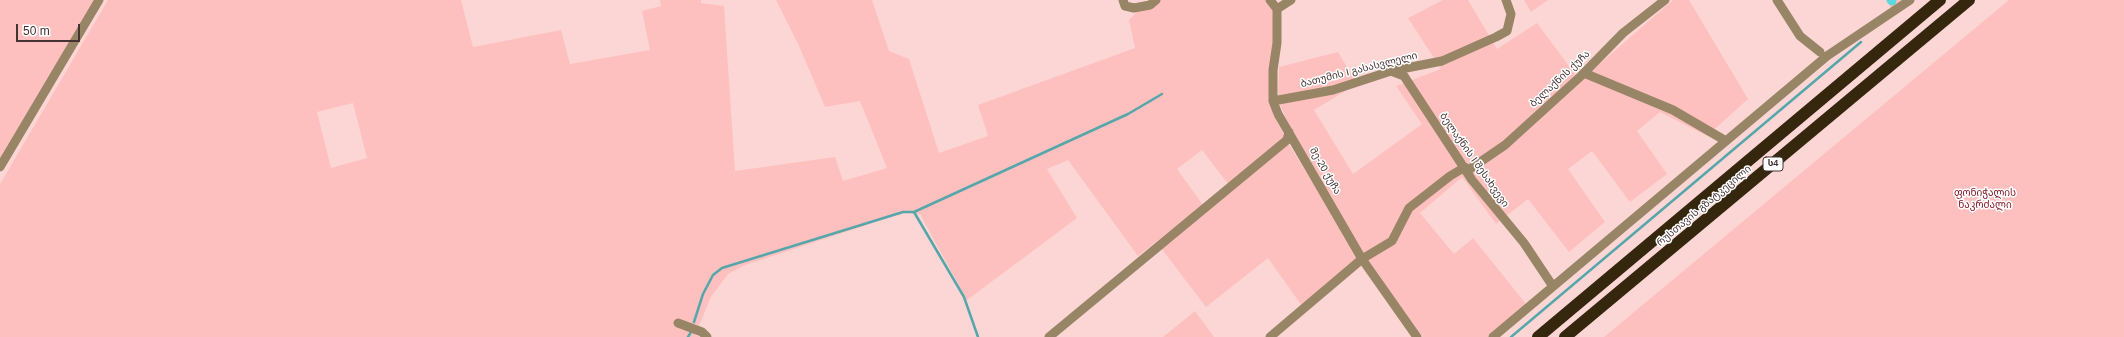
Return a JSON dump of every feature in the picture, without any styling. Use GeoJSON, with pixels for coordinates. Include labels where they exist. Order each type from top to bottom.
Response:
{"type":"FeatureCollection","features":[{"type":"Feature","properties":{"kind":"highway","name":"რუსთავის გზატკეცილი"},"geometry":{"type":"LineString","coordinates":[[1538,337],[1940,0]]}},
{"type":"Feature","properties":{"kind":"highway","name":"რუსთავის გზატკეცილი"},"geometry":{"type":"LineString","coordinates":[[1565,337],[1969,0]]}},
{"type":"Feature","properties":{"kind":"street"},"geometry":{"type":"LineString","coordinates":[[0,168],[99,0]]}},
{"type":"Feature","properties":{"kind":"street"},"geometry":{"type":"LineString","coordinates":[[1123,0],[1125,6],[1134,8],[1150,5],[1156,0]]}},
{"type":"Feature","properties":{"kind":"street"},"geometry":{"type":"LineString","coordinates":[[1270,0],[1277,9],[1291,0]]}},
{"type":"Feature","properties":{"kind":"street","name":"ბათუმის I გასასვლელი"},"geometry":{"type":"LineString","coordinates":[[1273,101],[1351,85],[1391,71],[1442,61],[1507,31],[1511,14],[1506,0]]}},
{"type":"Feature","properties":{"kind":"street","name":"ბელაქნის ქუჩა"},"geometry":{"type":"LineString","coordinates":[[1270,337],[1362,259],[1392,241],[1410,208],[1450,176],[1466,169],[1506,145],[1584,73],[1623,33],[1665,0]]}},
{"type":"Feature","properties":{"kind":"street"},"geometry":{"type":"LineString","coordinates":[[1777,0],[1800,36],[1820,52]]}},
{"type":"Feature","properties":{"kind":"street"},"geometry":{"type":"LineString","coordinates":[[1493,337],[1552,285],[1827,56],[1910,0]]}},
{"type":"Feature","properties":{"kind":"street","name":"მე-20 ქუჩა"},"geometry":{"type":"LineString","coordinates":[[1277,9],[1277,43],[1273,70],[1273,101],[1289,132],[1362,259],[1418,337]]}},
{"type":"Feature","properties":{"kind":"street","name":"ბელაქნის I შესახვევი"},"geometry":{"type":"LineString","coordinates":[[1391,71],[1404,76],[1466,169],[1504,220],[1524,243],[1552,285]]}},
{"type":"Feature","properties":{"kind":"street"},"geometry":{"type":"LineString","coordinates":[[1584,73],[1673,110],[1726,140]]}},
{"type":"Feature","properties":{"kind":"street"},"geometry":{"type":"LineString","coordinates":[[1049,337],[1287,140],[1289,132]]}},
{"type":"Feature","properties":{"kind":"street"},"geometry":{"type":"LineString","coordinates":[[678,323],[702,332],[707,337]]}},
{"type":"Feature","properties":{"kind":"green space"},"geometry":{"type":"Polygon","coordinates":[[[0,0],[94,0],[0,161],[0,0]]]}},
{"type":"Feature","properties":{"kind":"green space"},"geometry":{"type":"Polygon","coordinates":[[[108,0],[461,0],[473,47],[561,30],[570,64],[650,50],[642,11],[661,6],[660,0],[701,0],[701,3],[724,6],[735,171],[835,157],[843,181],[887,168],[860,101],[825,107],[799,46],[776,0],[872,0],[889,51],[909,59],[939,153],[988,136],[978,105],[1135,48],[1129,20],[1149,0],[1267,0],[1274,10],[1270,99],[1273,114],[1285,137],[1229,185],[1202,150],[1177,169],[1203,205],[1138,256],[1068,160],[1047,169],[1077,218],[967,300],[920,214],[903,213],[745,265],[728,274],[711,297],[695,335],[701,337],[0,337],[0,184],[108,0]],[[353,103],[317,112],[331,168],[367,158],[353,103]]]}},
{"type":"Feature","properties":{"kind":"green space"},"geometry":{"type":"Polygon","coordinates":[[[1443,0],[1468,0],[1497,49],[1537,23],[1580,81],[1673,0],[1689,0],[1748,99],[1707,136],[1660,112],[1637,131],[1667,174],[1630,202],[1592,151],[1568,169],[1605,222],[1569,252],[1528,199],[1496,224],[1462,177],[1420,213],[1454,254],[1473,238],[1526,304],[1488,337],[1423,337],[1361,253],[1298,145],[1278,100],[1279,67],[1338,52],[1357,84],[1314,110],[1353,174],[1422,124],[1396,86],[1441,69],[1408,18],[1443,0]]]}},
{"type":"Feature","properties":{"kind":"green space"},"geometry":{"type":"Polygon","coordinates":[[[1524,0],[1548,0],[1531,12],[1524,0]]]}},
{"type":"Feature","properties":{"kind":"green space"},"geometry":{"type":"Polygon","coordinates":[[[1886,0],[1902,0],[1891,8],[1886,0]]]}},
{"type":"Feature","properties":{"kind":"green space","name":"ფონიჭალის ნაკრძალი"},"geometry":{"type":"Polygon","coordinates":[[[2009,0],[2124,0],[2124,337],[1604,337],[2009,0]]]}},
{"type":"Feature","properties":{"kind":"green space"},"geometry":{"type":"Polygon","coordinates":[[[1288,143],[1359,257],[1302,306],[1268,258],[1206,307],[1161,248],[1288,143]]]}},
{"type":"Feature","properties":{"kind":"green space"},"geometry":{"type":"Polygon","coordinates":[[[1195,311],[1214,337],[1163,337],[1195,311]]]}},
{"type":"Feature","properties":{"kind":"waterway"},"geometry":{"type":"LineString","coordinates":[[1511,337],[1861,42]]}},
{"type":"Feature","properties":{"kind":"waterway"},"geometry":{"type":"LineString","coordinates":[[978,337],[964,297],[914,212],[1128,114],[1162,94]]}},
{"type":"Feature","properties":{"kind":"waterway"},"geometry":{"type":"LineString","coordinates":[[694,322],[703,294],[713,275],[722,268],[903,212],[914,212]]}},
{"type":"Feature","properties":{"kind":"waterway"},"geometry":{"type":"LineString","coordinates":[[688,337],[691,332]]}}]}
